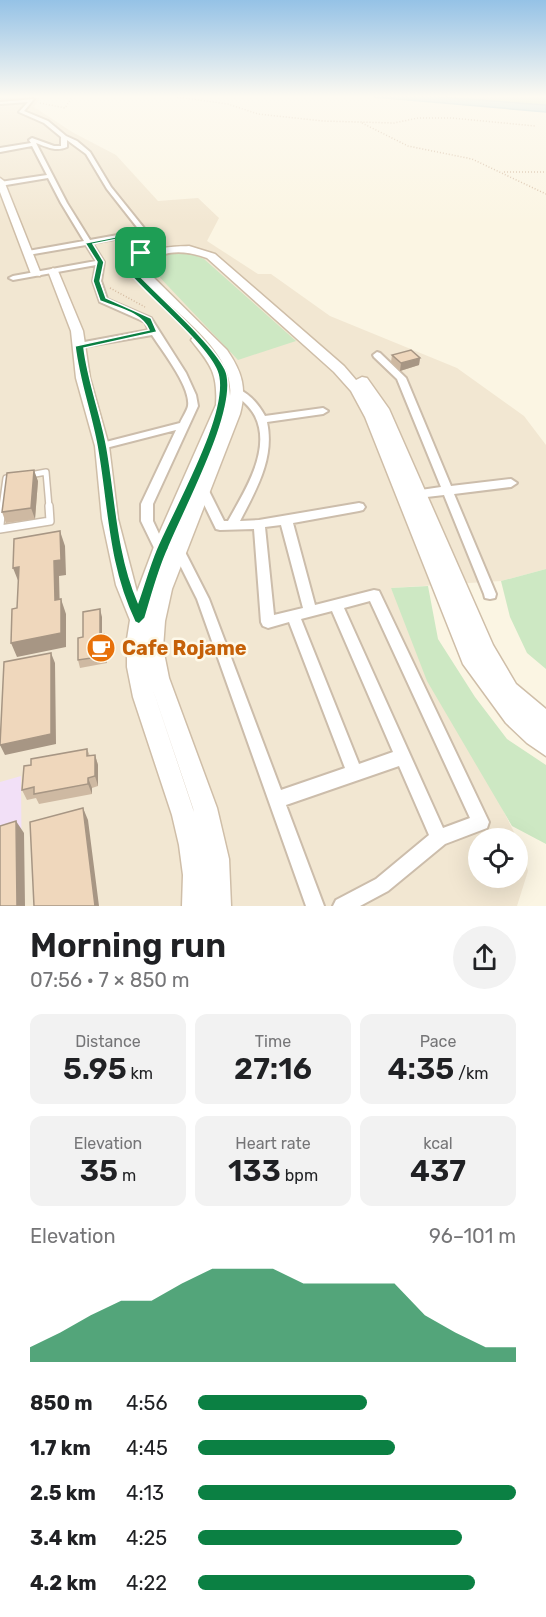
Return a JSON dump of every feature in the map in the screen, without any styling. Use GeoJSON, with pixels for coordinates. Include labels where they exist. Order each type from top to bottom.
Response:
{"type":"FeatureCollection","features":[{"type":"Feature","properties":{"kind":"main road"},"geometry":{"type":"LineString","coordinates":[[0,183],[36,274]]}},
{"type":"Feature","properties":{"kind":"main road"},"geometry":{"type":"LineString","coordinates":[[195,906],[196,889],[186,827],[137,666],[136,630],[139,618],[169,550],[223,405],[225,384],[221,369],[208,351],[132,272],[134,258],[156,248],[193,245],[209,249],[223,257],[349,367],[382,409],[485,650],[509,691],[546,723]]}},
{"type":"Feature","properties":{"kind":"main road"},"geometry":{"type":"LineString","coordinates":[[218,906],[217,859],[205,808],[159,678],[153,648],[155,621],[169,550],[202,490],[233,414],[238,392],[236,377],[220,350],[141,270],[142,263],[150,256],[174,249],[189,249],[211,256],[316,347],[357,389],[372,417],[470,658],[499,700],[526,730],[546,745]]}},
{"type":"Feature","properties":{"kind":"main road"},"geometry":{"type":"LineString","coordinates":[[53,271],[77,331],[83,378],[102,446],[110,519],[125,585],[139,618]]}},
{"type":"Feature","properties":{"kind":"street"},"geometry":{"type":"LineString","coordinates":[[63,139],[64,147],[60,148],[32,140],[50,176],[100,262],[97,281],[103,300],[148,320],[153,332],[192,390],[193,406],[185,426],[162,467],[147,504],[147,521],[203,599],[315,906]]}},
{"type":"Feature","properties":{"kind":"street"},"geometry":{"type":"LineString","coordinates":[[67,139],[89,152],[108,186],[126,205],[156,248]]}},
{"type":"Feature","properties":{"kind":"street"},"geometry":{"type":"LineString","coordinates":[[0,150],[34,144]]}},
{"type":"Feature","properties":{"kind":"street"},"geometry":{"type":"LineString","coordinates":[[0,183],[50,176]]}},
{"type":"Feature","properties":{"kind":"street"},"geometry":{"type":"LineString","coordinates":[[28,253],[144,232]]}},
{"type":"Feature","properties":{"kind":"street"},"geometry":{"type":"LineString","coordinates":[[13,278],[100,262]]}},
{"type":"Feature","properties":{"kind":"street"},"geometry":{"type":"LineString","coordinates":[[79,346],[153,332]]}},
{"type":"Feature","properties":{"kind":"street"},"geometry":{"type":"LineString","coordinates":[[377,355],[400,378],[490,594]]}},
{"type":"Feature","properties":{"kind":"street"},"geometry":{"type":"LineString","coordinates":[[232,525],[261,464],[262,420],[252,403],[238,392]]}},
{"type":"Feature","properties":{"kind":"street"},"geometry":{"type":"LineString","coordinates":[[262,420],[323,411]]}},
{"type":"Feature","properties":{"kind":"street"},"geometry":{"type":"LineString","coordinates":[[102,446],[185,426]]}},
{"type":"Feature","properties":{"kind":"street"},"geometry":{"type":"LineString","coordinates":[[418,494],[511,483]]}},
{"type":"Feature","properties":{"kind":"street"},"geometry":{"type":"LineString","coordinates":[[202,490],[220,526],[259,524],[359,507]]}},
{"type":"Feature","properties":{"kind":"street"},"geometry":{"type":"LineString","coordinates":[[286,520],[310,611]]}},
{"type":"Feature","properties":{"kind":"street"},"geometry":{"type":"LineString","coordinates":[[259,524],[268,622],[375,595],[481,822],[439,838],[382,885],[342,906]]}},
{"type":"Feature","properties":{"kind":"street"},"geometry":{"type":"LineString","coordinates":[[336,604],[439,838]]}},
{"type":"Feature","properties":{"kind":"street"},"geometry":{"type":"LineString","coordinates":[[293,615],[355,773]]}},
{"type":"Feature","properties":{"kind":"street"},"geometry":{"type":"LineString","coordinates":[[276,800],[402,757]]}},
{"type":"Feature","properties":{"kind":"lane"},"geometry":{"type":"LineString","coordinates":[[16,477],[6,478],[0,527],[50,521],[46,472],[26,475]]}},
{"type":"Feature","properties":{"kind":"path"},"geometry":{"type":"LineString","coordinates":[[392,139],[463,156],[546,194]]}},
{"type":"Feature","properties":{"kind":"path"},"geometry":{"type":"LineString","coordinates":[[501,172],[546,172]]}},
{"type":"Feature","properties":{"kind":"path"},"geometry":{"type":"LineString","coordinates":[[97,281],[145,307]]}},
{"type":"Feature","properties":{"kind":"shaded area"},"geometry":{"type":"Polygon","coordinates":[[[0,139],[86,139],[116,155],[158,201],[198,198],[219,218],[207,241],[258,274],[271,274],[330,316],[457,368],[524,416],[546,445],[546,569],[501,581],[391,588],[512,828],[468,828],[468,888],[523,888],[517,906],[0,906],[0,139]]]}},
{"type":"Feature","properties":{"kind":"shaded area"},"geometry":{"type":"Polygon","coordinates":[[[21,776],[22,906],[0,906],[0,782],[21,776]]]}},
{"type":"Feature","properties":{"kind":"green space"},"geometry":{"type":"Polygon","coordinates":[[[187,252],[204,259],[296,341],[238,360],[149,266],[161,255],[187,252]]]}},
{"type":"Feature","properties":{"kind":"green space"},"geometry":{"type":"Polygon","coordinates":[[[546,569],[546,669],[527,653],[510,617],[501,581],[546,569]]]}},
{"type":"Feature","properties":{"kind":"green space"},"geometry":{"type":"Polygon","coordinates":[[[428,586],[438,639],[475,697],[507,739],[546,765],[546,844],[528,834],[528,828],[512,826],[427,681],[391,588],[428,586]]]}},
{"type":"Feature","properties":{"kind":"building"},"geometry":{"type":"Polygon","coordinates":[[[411,350],[420,358],[401,363],[392,355],[411,350]]]}},
{"type":"Feature","properties":{"kind":"building"},"geometry":{"type":"Polygon","coordinates":[[[34,470],[31,508],[2,512],[7,473],[34,470]]]}},
{"type":"Feature","properties":{"kind":"building"},"geometry":{"type":"Polygon","coordinates":[[[60,531],[61,560],[54,561],[55,600],[61,599],[61,633],[11,643],[12,609],[17,608],[19,567],[13,568],[14,539],[60,531]]]}},
{"type":"Feature","properties":{"kind":"building"},"geometry":{"type":"Polygon","coordinates":[[[100,609],[100,635],[104,634],[105,656],[78,660],[78,638],[83,637],[83,612],[100,609]]]}},
{"type":"Feature","properties":{"kind":"building"},"geometry":{"type":"Polygon","coordinates":[[[51,653],[51,734],[0,745],[4,662],[51,653]]]}},
{"type":"Feature","properties":{"kind":"building"},"geometry":{"type":"Polygon","coordinates":[[[87,749],[87,756],[95,755],[95,776],[88,778],[88,784],[34,794],[34,787],[22,790],[24,766],[31,765],[31,759],[87,749]]]}},
{"type":"Feature","properties":{"kind":"building"},"geometry":{"type":"Polygon","coordinates":[[[83,808],[95,906],[34,906],[30,822],[83,808]]]}},
{"type":"Feature","properties":{"kind":"building"},"geometry":{"type":"Polygon","coordinates":[[[16,821],[17,906],[0,906],[0,826],[16,821]]]}},
{"type":"Feature","properties":{"kind":"place","name":"Cafe Rojame"},"geometry":{"type":"Point","coordinates":[101,648]}},
{"type":"Feature","properties":{"kind":"route"},"geometry":{"type":"LineString","coordinates":[[144,232],[156,248],[141,253],[134,258],[131,266],[132,272],[208,351],[221,369],[225,384],[223,405],[161,551],[139,618],[125,585],[110,519],[102,446],[83,378],[79,346],[153,332],[148,320],[103,300],[97,281],[100,262],[89,243],[144,232]]}}]}
